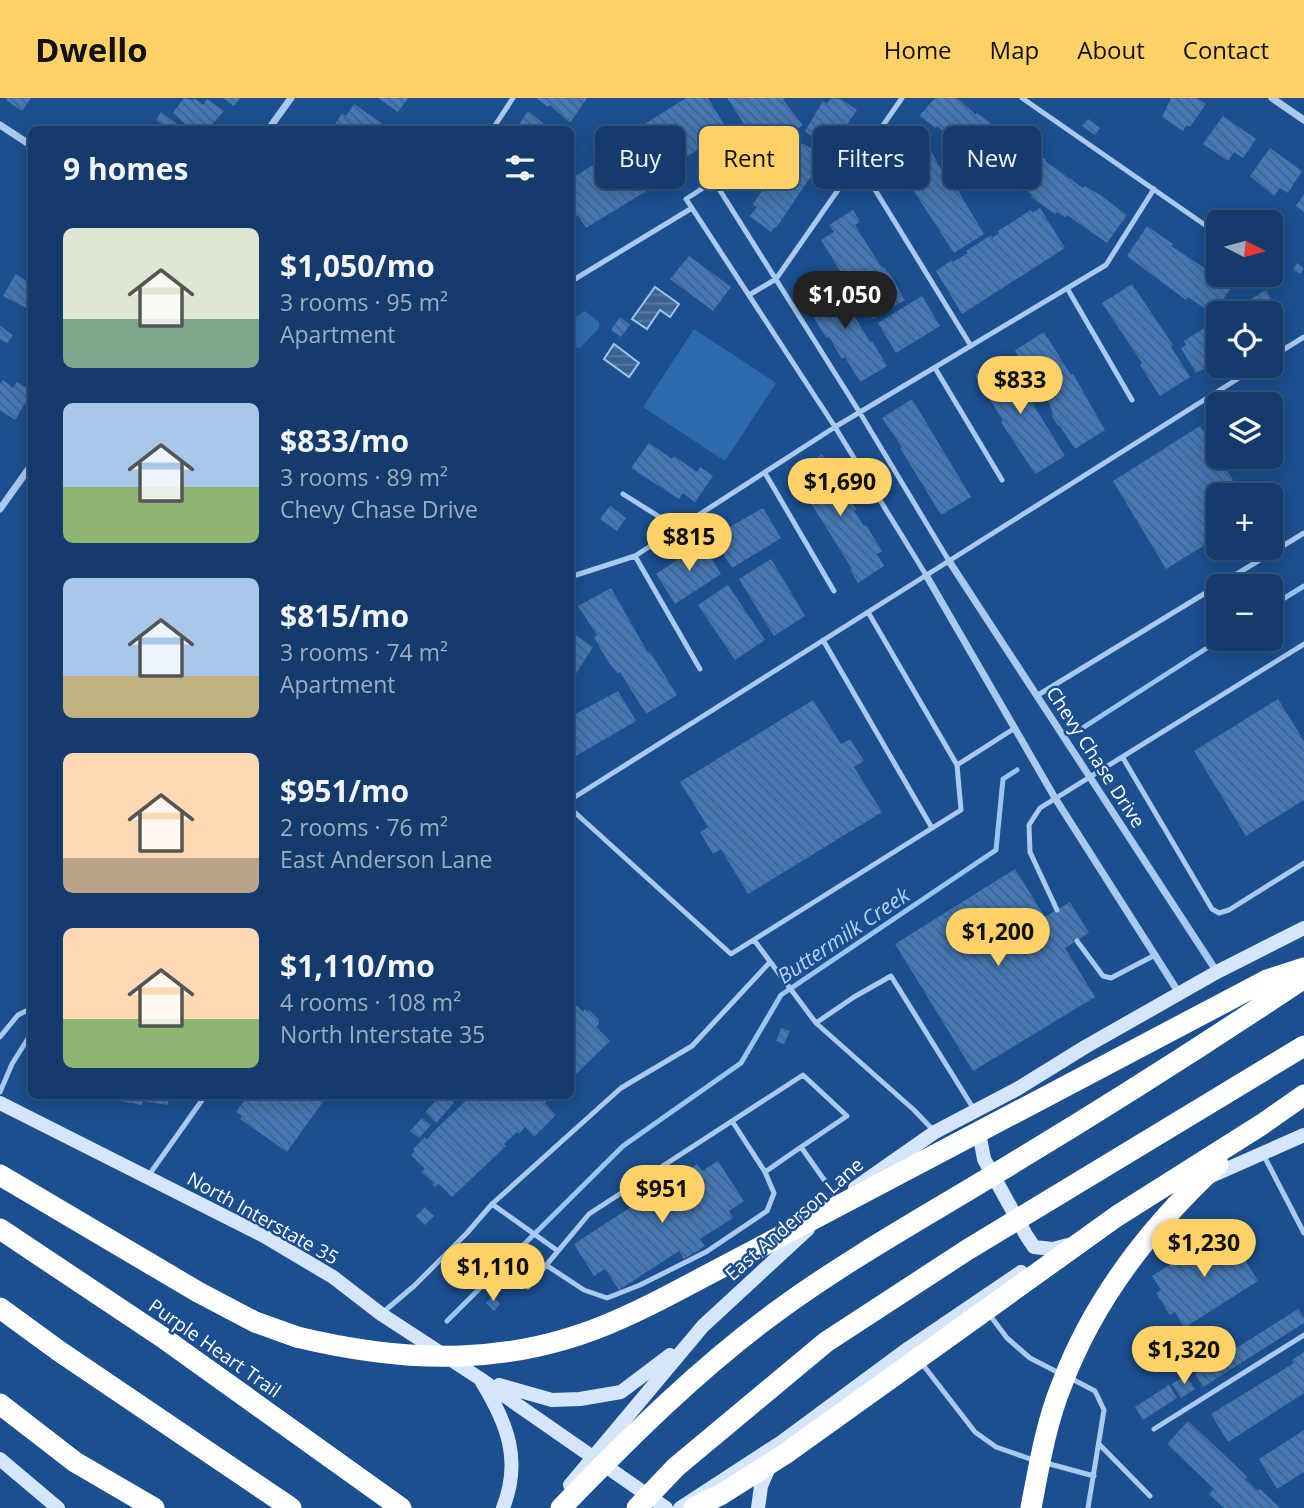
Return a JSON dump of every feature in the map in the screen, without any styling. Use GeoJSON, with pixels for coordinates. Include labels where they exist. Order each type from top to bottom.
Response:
{"type":"FeatureCollection","features":[{"type":"Feature","properties":{"kind":"highway"},"geometry":{"type":"LineString","coordinates":[[0,1175],[198,1292],[255,1322],[297,1337],[341,1348],[416,1357],[458,1357],[517,1351],[587,1332],[621,1319],[1267,980],[1304,968]]}},
{"type":"Feature","properties":{"kind":"highway"},"geometry":{"type":"LineString","coordinates":[[561,1508],[635,1432],[704,1370],[779,1309],[831,1273],[1154,1078],[1304,978]]}},
{"type":"Feature","properties":{"kind":"highway"},"geometry":{"type":"LineString","coordinates":[[637,1508],[676,1467],[826,1342],[967,1251],[1304,1046]]}},
{"type":"Feature","properties":{"kind":"highway"},"geometry":{"type":"LineString","coordinates":[[694,1508],[722,1494],[785,1454],[1116,1216],[1304,1095]]}},
{"type":"Feature","properties":{"kind":"highway"},"geometry":{"type":"LineString","coordinates":[[1031,1508],[1041,1453],[1061,1385],[1089,1323],[1133,1256],[1189,1190],[1261,1125]]}},
{"type":"Feature","properties":{"kind":"highway","name":"Purple Heart Trail"},"geometry":{"type":"LineString","coordinates":[[0,1229],[162,1337],[401,1508]]}},
{"type":"Feature","properties":{"kind":"highway"},"geometry":{"type":"LineString","coordinates":[[0,1308],[291,1508]]}},
{"type":"Feature","properties":{"kind":"highway"},"geometry":{"type":"LineString","coordinates":[[0,1404],[75,1462],[154,1508]]}},
{"type":"Feature","properties":{"kind":"main road","name":"East Anderson Lane"},"geometry":{"type":"LineString","coordinates":[[552,1508],[703,1326],[839,1201],[935,1132],[1017,1089],[1216,971],[1304,928]]}},
{"type":"Feature","properties":{"kind":"main road"},"geometry":{"type":"LineString","coordinates":[[1017,1089],[990,1116],[980,1138],[984,1159],[1034,1247],[1054,1249],[1091,1239]]}},
{"type":"Feature","properties":{"kind":"main road","name":"North Interstate 35"},"geometry":{"type":"LineString","coordinates":[[0,1103],[264,1236],[333,1278],[381,1314],[594,1456],[666,1508]]}},
{"type":"Feature","properties":{"kind":"main road"},"geometry":{"type":"LineString","coordinates":[[680,1508],[783,1441],[909,1348],[1024,1270],[1091,1239],[1147,1204],[1304,1135]]}},
{"type":"Feature","properties":{"kind":"main road"},"geometry":{"type":"LineString","coordinates":[[479,1378],[552,1400],[580,1399],[621,1392],[656,1367],[703,1326]]}},
{"type":"Feature","properties":{"kind":"main road"},"geometry":{"type":"LineString","coordinates":[[479,1378],[500,1413],[510,1444],[511,1468],[503,1508]]}},
{"type":"Feature","properties":{"kind":"main road"},"geometry":{"type":"LineString","coordinates":[[758,1508],[761,1486],[783,1441]]}},
{"type":"Feature","properties":{"kind":"main road"},"geometry":{"type":"LineString","coordinates":[[0,1459],[58,1508]]}},
{"type":"Feature","properties":{"kind":"street"},"geometry":{"type":"LineString","coordinates":[[271,126],[291,98]]}},
{"type":"Feature","properties":{"kind":"street"},"geometry":{"type":"LineString","coordinates":[[1272,98],[1304,120]]}},
{"type":"Feature","properties":{"kind":"street"},"geometry":{"type":"LineString","coordinates":[[0,125],[28,143]]}},
{"type":"Feature","properties":{"kind":"street"},"geometry":{"type":"LineString","coordinates":[[0,509],[28,470]]}},
{"type":"Feature","properties":{"kind":"street","name":"Chevy Chase Drive"},"geometry":{"type":"LineString","coordinates":[[949,561],[1216,971]]}},
{"type":"Feature","properties":{"kind":"street"},"geometry":{"type":"LineString","coordinates":[[926,575],[1055,798],[1179,993]]}},
{"type":"Feature","properties":{"kind":"lane"},"geometry":{"type":"LineString","coordinates":[[495,126],[513,98]]}},
{"type":"Feature","properties":{"kind":"lane"},"geometry":{"type":"LineString","coordinates":[[883,126],[902,98]]}},
{"type":"Feature","properties":{"kind":"lane"},"geometry":{"type":"LineString","coordinates":[[1022,98],[1206,226]]}},
{"type":"Feature","properties":{"kind":"lane"},"geometry":{"type":"LineString","coordinates":[[926,575],[835,427],[687,199],[714,181],[860,413],[949,561]]}},
{"type":"Feature","properties":{"kind":"lane"},"geometry":{"type":"LineString","coordinates":[[749,295],[776,279],[839,189]]}},
{"type":"Feature","properties":{"kind":"lane"},"geometry":{"type":"LineString","coordinates":[[875,189],[971,346]]}},
{"type":"Feature","properties":{"kind":"lane"},"geometry":{"type":"LineString","coordinates":[[574,576],[635,556],[835,427],[1106,265],[1154,189]]}},
{"type":"Feature","properties":{"kind":"lane"},"geometry":{"type":"LineString","coordinates":[[574,280],[692,208]]}},
{"type":"Feature","properties":{"kind":"lane"},"geometry":{"type":"LineString","coordinates":[[1067,288],[1132,400]]}},
{"type":"Feature","properties":{"kind":"lane"},"geometry":{"type":"LineString","coordinates":[[1283,350],[1304,337]]}},
{"type":"Feature","properties":{"kind":"lane"},"geometry":{"type":"LineString","coordinates":[[935,368],[1002,480]]}},
{"type":"Feature","properties":{"kind":"lane"},"geometry":{"type":"LineString","coordinates":[[574,797],[1239,378]]}},
{"type":"Feature","properties":{"kind":"lane"},"geometry":{"type":"LineString","coordinates":[[765,473],[834,592]]}},
{"type":"Feature","properties":{"kind":"lane"},"geometry":{"type":"LineString","coordinates":[[623,494],[677,528]]}},
{"type":"Feature","properties":{"kind":"lane"},"geometry":{"type":"LineString","coordinates":[[1038,695],[1304,533]]}},
{"type":"Feature","properties":{"kind":"lane"},"geometry":{"type":"LineString","coordinates":[[635,556],[700,669]]}},
{"type":"Feature","properties":{"kind":"lane"},"geometry":{"type":"LineString","coordinates":[[574,812],[731,954],[961,810],[957,765],[868,612]]}},
{"type":"Feature","properties":{"kind":"lane"},"geometry":{"type":"LineString","coordinates":[[823,640],[932,828]]}},
{"type":"Feature","properties":{"kind":"lane"},"geometry":{"type":"LineString","coordinates":[[1057,910],[1030,852],[1029,825],[1040,808],[1304,644]]}},
{"type":"Feature","properties":{"kind":"lane"},"geometry":{"type":"LineString","coordinates":[[957,765],[1015,728]]}},
{"type":"Feature","properties":{"kind":"lane"},"geometry":{"type":"LineString","coordinates":[[1123,758],[1212,909],[1219,913],[1229,910],[1304,863]]}},
{"type":"Feature","properties":{"kind":"lane"},"geometry":{"type":"LineString","coordinates":[[754,940],[816,1023],[935,1132]]}},
{"type":"Feature","properties":{"kind":"lane"},"geometry":{"type":"LineString","coordinates":[[1077,940],[1103,976],[1111,978],[1155,955]]}},
{"type":"Feature","properties":{"kind":"lane"},"geometry":{"type":"LineString","coordinates":[[381,1314],[414,1286],[492,1204],[621,1088],[692,1046],[771,962]]}},
{"type":"Feature","properties":{"kind":"lane"},"geometry":{"type":"LineString","coordinates":[[816,1023],[891,976],[975,1111]]}},
{"type":"Feature","properties":{"kind":"lane"},"geometry":{"type":"LineString","coordinates":[[0,1037],[18,1015],[28,1010]]}},
{"type":"Feature","properties":{"kind":"lane"},"geometry":{"type":"LineString","coordinates":[[0,1093],[12,1064],[28,1038]]}},
{"type":"Feature","properties":{"kind":"lane"},"geometry":{"type":"LineString","coordinates":[[528,1287],[589,1214],[803,1075],[847,1116],[765,1172]]}},
{"type":"Feature","properties":{"kind":"lane"},"geometry":{"type":"LineString","coordinates":[[147,1178],[203,1099]]}},
{"type":"Feature","properties":{"kind":"lane"},"geometry":{"type":"LineString","coordinates":[[546,1265],[584,1290],[607,1298],[640,1285],[706,1252],[767,1211],[774,1193],[765,1172],[732,1121]]}},
{"type":"Feature","properties":{"kind":"lane"},"geometry":{"type":"LineString","coordinates":[[801,1147],[839,1201]]}},
{"type":"Feature","properties":{"kind":"lane"},"geometry":{"type":"LineString","coordinates":[[1263,1154],[1304,1233]]}},
{"type":"Feature","properties":{"kind":"lane"},"geometry":{"type":"LineString","coordinates":[[492,1204],[558,1251]]}},
{"type":"Feature","properties":{"kind":"lane"},"geometry":{"type":"LineString","coordinates":[[979,1301],[1007,1338],[1030,1359],[1095,1391],[1104,1410],[1088,1508]]}},
{"type":"Feature","properties":{"kind":"lane"},"geometry":{"type":"LineString","coordinates":[[1154,1429],[1304,1335]]}},
{"type":"Feature","properties":{"kind":"lane"},"geometry":{"type":"LineString","coordinates":[[909,1348],[975,1432],[996,1447],[1021,1457],[1094,1476]]}},
{"type":"Feature","properties":{"kind":"lane"},"geometry":{"type":"LineString","coordinates":[[1098,1444],[1150,1496]]}},
{"type":"Feature","properties":{"kind":"shaded area"},"geometry":{"type":"Polygon","coordinates":[[[655,287],[679,304],[670,317],[660,310],[647,329],[632,319],[655,287]]]}},
{"type":"Feature","properties":{"kind":"shaded area"},"geometry":{"type":"Polygon","coordinates":[[[585,311],[599,322],[599,328],[580,348],[574,347],[574,318],[585,311]]]}},
{"type":"Feature","properties":{"kind":"shaded area"},"geometry":{"type":"Polygon","coordinates":[[[694,329],[776,383],[725,461],[643,407],[694,329]]]}},
{"type":"Feature","properties":{"kind":"shaded area"},"geometry":{"type":"Polygon","coordinates":[[[614,344],[639,363],[629,377],[604,359],[614,344]]]}},
{"type":"Feature","properties":{"kind":"building"},"geometry":{"type":"Polygon","coordinates":[[[31,98],[22,111],[6,100],[31,98]]]}},
{"type":"Feature","properties":{"kind":"building"},"geometry":{"type":"Polygon","coordinates":[[[184,98],[194,98],[203,105],[207,99],[224,111],[211,126],[188,126],[173,113],[184,98]]]}},
{"type":"Feature","properties":{"kind":"building"},"geometry":{"type":"Polygon","coordinates":[[[223,98],[240,98],[234,106],[223,98]]]}},
{"type":"Feature","properties":{"kind":"building"},"geometry":{"type":"Polygon","coordinates":[[[378,98],[408,98],[398,112],[378,98]]]}},
{"type":"Feature","properties":{"kind":"building"},"geometry":{"type":"Polygon","coordinates":[[[536,98],[587,98],[570,123],[550,105],[548,107],[536,98]]]}},
{"type":"Feature","properties":{"kind":"building"},"geometry":{"type":"Polygon","coordinates":[[[686,98],[708,98],[725,126],[699,126],[699,149],[685,158],[685,126],[642,126],[686,98]]]}},
{"type":"Feature","properties":{"kind":"building"},"geometry":{"type":"Polygon","coordinates":[[[727,98],[785,98],[783,100],[803,125],[799,128],[745,126],[727,98]]]}},
{"type":"Feature","properties":{"kind":"building"},"geometry":{"type":"Polygon","coordinates":[[[831,98],[841,99],[857,110],[846,126],[813,126],[813,137],[805,131],[823,101],[827,104],[831,98]]]}},
{"type":"Feature","properties":{"kind":"building"},"geometry":{"type":"Polygon","coordinates":[[[935,98],[957,98],[976,115],[977,113],[994,126],[943,126],[943,131],[919,116],[935,98]]]}},
{"type":"Feature","properties":{"kind":"building"},"geometry":{"type":"Polygon","coordinates":[[[1171,98],[1197,98],[1206,104],[1190,127],[1187,125],[1183,131],[1162,117],[1171,98]]]}},
{"type":"Feature","properties":{"kind":"building"},"geometry":{"type":"Polygon","coordinates":[[[354,104],[386,126],[335,124],[342,113],[346,116],[354,104]]]}},
{"type":"Feature","properties":{"kind":"building"},"geometry":{"type":"Polygon","coordinates":[[[528,111],[547,126],[518,126],[528,111]]]}},
{"type":"Feature","properties":{"kind":"building"},"geometry":{"type":"Polygon","coordinates":[[[161,112],[180,126],[164,126],[156,120],[161,112]]]}},
{"type":"Feature","properties":{"kind":"building"},"geometry":{"type":"Polygon","coordinates":[[[1223,116],[1256,139],[1243,158],[1234,152],[1228,161],[1203,144],[1223,116]]]}},
{"type":"Feature","properties":{"kind":"building"},"geometry":{"type":"Polygon","coordinates":[[[1088,119],[1100,128],[1095,135],[1082,126],[1088,119]]]}},
{"type":"Feature","properties":{"kind":"building"},"geometry":{"type":"Polygon","coordinates":[[[802,143],[813,149],[813,174],[771,232],[750,216],[757,207],[753,204],[763,189],[799,189],[799,147],[802,143]]]}},
{"type":"Feature","properties":{"kind":"building"},"geometry":{"type":"Polygon","coordinates":[[[929,148],[943,173],[943,189],[957,189],[984,234],[954,253],[912,189],[929,189],[929,148]]]}},
{"type":"Feature","properties":{"kind":"building"},"geometry":{"type":"Polygon","coordinates":[[[1270,148],[1302,171],[1288,193],[1280,188],[1274,196],[1250,176],[1270,148]]]}},
{"type":"Feature","properties":{"kind":"building"},"geometry":{"type":"Polygon","coordinates":[[[1041,156],[1083,188],[1085,186],[1100,195],[1127,215],[1107,243],[1067,215],[1065,218],[1057,212],[1055,214],[1031,197],[1026,189],[1041,189],[1041,156]]]}},
{"type":"Feature","properties":{"kind":"building"},"geometry":{"type":"Polygon","coordinates":[[[595,164],[595,189],[650,189],[586,228],[578,215],[574,216],[574,177],[595,164]]]}},
{"type":"Feature","properties":{"kind":"building"},"geometry":{"type":"Polygon","coordinates":[[[1304,194],[1304,212],[1296,206],[1304,194]]]}},
{"type":"Feature","properties":{"kind":"building"},"geometry":{"type":"Polygon","coordinates":[[[1040,208],[1065,248],[962,314],[936,271],[968,253],[966,251],[991,235],[992,238],[998,231],[1031,210],[1032,213],[1040,208]]]}},
{"type":"Feature","properties":{"kind":"building"},"geometry":{"type":"Polygon","coordinates":[[[853,210],[860,222],[855,225],[882,268],[891,275],[905,300],[873,319],[821,240],[834,232],[829,225],[853,210]]]}},
{"type":"Feature","properties":{"kind":"building"},"geometry":{"type":"Polygon","coordinates":[[[1147,226],[1206,269],[1206,287],[1231,287],[1222,301],[1206,301],[1206,309],[1188,297],[1186,300],[1127,256],[1147,226]]]}},
{"type":"Feature","properties":{"kind":"building"},"geometry":{"type":"Polygon","coordinates":[[[689,256],[731,287],[713,311],[670,279],[689,256]]]}},
{"type":"Feature","properties":{"kind":"building"},"geometry":{"type":"Polygon","coordinates":[[[1297,263],[1304,268],[1300,274],[1293,270],[1297,263]]]}},
{"type":"Feature","properties":{"kind":"building"},"geometry":{"type":"Polygon","coordinates":[[[16,274],[28,282],[28,309],[3,296],[16,274]]]}},
{"type":"Feature","properties":{"kind":"building"},"geometry":{"type":"Polygon","coordinates":[[[833,281],[887,366],[860,382],[845,357],[842,359],[829,337],[826,338],[803,299],[833,281]]]}},
{"type":"Feature","properties":{"kind":"building"},"geometry":{"type":"Polygon","coordinates":[[[1132,284],[1173,345],[1171,347],[1190,377],[1160,396],[1140,365],[1142,363],[1102,303],[1132,284]]]}},
{"type":"Feature","properties":{"kind":"building"},"geometry":{"type":"Polygon","coordinates":[[[1266,290],[1273,301],[1248,301],[1266,290]]]}},
{"type":"Feature","properties":{"kind":"building"},"geometry":{"type":"Polygon","coordinates":[[[922,296],[940,326],[896,353],[878,323],[922,296]]]}},
{"type":"Feature","properties":{"kind":"building"},"geometry":{"type":"Polygon","coordinates":[[[620,317],[630,325],[621,337],[611,330],[620,317]]]}},
{"type":"Feature","properties":{"kind":"building"},"geometry":{"type":"Polygon","coordinates":[[[0,326],[13,335],[7,343],[0,339],[0,326]]]}},
{"type":"Feature","properties":{"kind":"building"},"geometry":{"type":"Polygon","coordinates":[[[1206,327],[1206,368],[1196,373],[1181,348],[1186,345],[1184,341],[1206,327]]]}},
{"type":"Feature","properties":{"kind":"building"},"geometry":{"type":"Polygon","coordinates":[[[1044,332],[1071,375],[1073,374],[1105,430],[1075,449],[1051,415],[1050,405],[1027,370],[1025,371],[1015,350],[1044,332]]]}},
{"type":"Feature","properties":{"kind":"building"},"geometry":{"type":"Polygon","coordinates":[[[1004,357],[1065,456],[1035,474],[1001,422],[1003,421],[975,375],[1004,357]]]}},
{"type":"Feature","properties":{"kind":"building"},"geometry":{"type":"Polygon","coordinates":[[[3,380],[13,388],[17,382],[28,389],[28,399],[15,420],[0,410],[0,384],[3,380]]]}},
{"type":"Feature","properties":{"kind":"building"},"geometry":{"type":"Polygon","coordinates":[[[912,399],[971,497],[941,515],[882,418],[912,399]]]}},
{"type":"Feature","properties":{"kind":"building"},"geometry":{"type":"Polygon","coordinates":[[[1200,426],[1206,436],[1206,469],[1226,469],[1235,483],[1206,483],[1206,544],[1166,569],[1113,481],[1200,426]]]}},
{"type":"Feature","properties":{"kind":"building"},"geometry":{"type":"Polygon","coordinates":[[[649,443],[697,472],[700,467],[713,476],[695,502],[683,493],[679,499],[631,468],[649,443]]]}},
{"type":"Feature","properties":{"kind":"building"},"geometry":{"type":"Polygon","coordinates":[[[822,454],[831,469],[829,470],[857,510],[854,511],[882,551],[877,554],[884,566],[858,583],[792,473],[822,454]]]}},
{"type":"Feature","properties":{"kind":"building"},"geometry":{"type":"Polygon","coordinates":[[[610,506],[626,518],[617,531],[600,519],[610,506]]]}},
{"type":"Feature","properties":{"kind":"building"},"geometry":{"type":"Polygon","coordinates":[[[763,508],[781,538],[732,568],[712,537],[763,508]]]}},
{"type":"Feature","properties":{"kind":"building"},"geometry":{"type":"Polygon","coordinates":[[[706,541],[714,554],[710,556],[721,574],[675,604],[656,574],[706,541]]]}},
{"type":"Feature","properties":{"kind":"building"},"geometry":{"type":"Polygon","coordinates":[[[771,559],[805,616],[774,636],[739,579],[771,559]]]}},
{"type":"Feature","properties":{"kind":"building"},"geometry":{"type":"Polygon","coordinates":[[[728,585],[765,640],[735,660],[698,605],[728,585]]]}},
{"type":"Feature","properties":{"kind":"building"},"geometry":{"type":"Polygon","coordinates":[[[611,588],[648,653],[650,652],[677,695],[646,714],[620,672],[618,674],[611,666],[594,638],[597,635],[578,606],[611,588]]]}},
{"type":"Feature","properties":{"kind":"building"},"geometry":{"type":"Polygon","coordinates":[[[574,634],[593,647],[574,677],[574,634]]]}},
{"type":"Feature","properties":{"kind":"building"},"geometry":{"type":"Polygon","coordinates":[[[618,691],[636,721],[574,757],[574,715],[618,691]]]}},
{"type":"Feature","properties":{"kind":"building"},"geometry":{"type":"Polygon","coordinates":[[[1278,699],[1304,741],[1304,800],[1246,836],[1194,751],[1278,699]]]}},
{"type":"Feature","properties":{"kind":"building"},"geometry":{"type":"Polygon","coordinates":[[[813,700],[841,744],[850,739],[864,761],[854,767],[882,812],[748,894],[721,849],[713,854],[700,832],[708,827],[680,782],[813,700]]]}},
{"type":"Feature","properties":{"kind":"building"},"geometry":{"type":"Polygon","coordinates":[[[1015,869],[1045,917],[1070,902],[1089,933],[1065,948],[1095,997],[973,1071],[895,944],[1015,869]]]}},
{"type":"Feature","properties":{"kind":"building"},"geometry":{"type":"Polygon","coordinates":[[[574,1003],[583,1012],[585,1009],[588,1012],[589,1010],[599,1020],[596,1027],[610,1041],[574,1076],[574,1003]]]}},
{"type":"Feature","properties":{"kind":"building"},"geometry":{"type":"Polygon","coordinates":[[[781,1028],[790,1031],[784,1044],[776,1041],[781,1028]]]}},
{"type":"Feature","properties":{"kind":"building"},"geometry":{"type":"Polygon","coordinates":[[[109,1099],[169,1099],[168,1105],[143,1101],[142,1105],[109,1099]]]}},
{"type":"Feature","properties":{"kind":"building"},"geometry":{"type":"Polygon","coordinates":[[[246,1099],[325,1099],[287,1152],[240,1119],[242,1116],[236,1112],[246,1099]]]}},
{"type":"Feature","properties":{"kind":"building"},"geometry":{"type":"Polygon","coordinates":[[[438,1099],[450,1099],[454,1103],[436,1123],[425,1112],[438,1099]]]}},
{"type":"Feature","properties":{"kind":"building"},"geometry":{"type":"Polygon","coordinates":[[[468,1099],[549,1099],[545,1103],[556,1115],[534,1137],[525,1127],[519,1134],[517,1132],[504,1144],[506,1146],[452,1197],[439,1184],[435,1187],[432,1184],[434,1183],[421,1172],[425,1169],[411,1155],[415,1151],[413,1149],[425,1137],[427,1140],[468,1099]]]}},
{"type":"Feature","properties":{"kind":"building"},"geometry":{"type":"Polygon","coordinates":[[[422,1118],[431,1125],[419,1138],[410,1131],[422,1118]]]}},
{"type":"Feature","properties":{"kind":"building"},"geometry":{"type":"Polygon","coordinates":[[[718,1161],[744,1201],[729,1211],[733,1218],[700,1239],[705,1246],[684,1259],[679,1251],[619,1290],[605,1269],[594,1276],[574,1244],[697,1164],[702,1171],[718,1161]]]}},
{"type":"Feature","properties":{"kind":"building"},"geometry":{"type":"Polygon","coordinates":[[[425,1207],[434,1216],[425,1225],[416,1216],[425,1207]]]}},
{"type":"Feature","properties":{"kind":"building"},"geometry":{"type":"Polygon","coordinates":[[[1226,1230],[1258,1281],[1184,1328],[1175,1312],[1170,1315],[1156,1293],[1161,1290],[1152,1276],[1226,1230]]]}},
{"type":"Feature","properties":{"kind":"building"},"geometry":{"type":"Polygon","coordinates":[[[493,1296],[500,1304],[494,1311],[486,1303],[493,1296]]]}},
{"type":"Feature","properties":{"kind":"building"},"geometry":{"type":"Polygon","coordinates":[[[1298,1309],[1304,1323],[1203,1387],[1195,1374],[1298,1309]]]}},
{"type":"Feature","properties":{"kind":"building"},"geometry":{"type":"Polygon","coordinates":[[[1304,1352],[1304,1393],[1228,1442],[1211,1414],[1294,1363],[1292,1360],[1304,1352]]]}},
{"type":"Feature","properties":{"kind":"building"},"geometry":{"type":"Polygon","coordinates":[[[1186,1375],[1195,1389],[1181,1398],[1172,1384],[1186,1375]]]}},
{"type":"Feature","properties":{"kind":"building"},"geometry":{"type":"Polygon","coordinates":[[[1169,1385],[1177,1398],[1143,1420],[1135,1407],[1169,1385]]]}},
{"type":"Feature","properties":{"kind":"building"},"geometry":{"type":"Polygon","coordinates":[[[1188,1421],[1247,1477],[1245,1479],[1280,1508],[1224,1508],[1209,1494],[1214,1489],[1167,1444],[1188,1421]]]}},
{"type":"Feature","properties":{"kind":"building"},"geometry":{"type":"Polygon","coordinates":[[[1304,1430],[1304,1472],[1277,1489],[1259,1459],[1304,1430]]]}},
{"type":"Feature","properties":{"kind":"waterway","name":"Buttermilk Creek"},"geometry":{"type":"LineString","coordinates":[[1283,599],[1304,586]]}},
{"type":"Feature","properties":{"kind":"waterway","name":"Buttermilk Creek"},"geometry":{"type":"LineString","coordinates":[[1084,727],[1206,649]]}},
{"type":"Feature","properties":{"kind":"waterway","name":"Buttermilk Creek"},"geometry":{"type":"LineString","coordinates":[[447,1321],[623,1146],[741,1063],[781,995],[996,850],[1003,779],[1017,770]]}}]}
